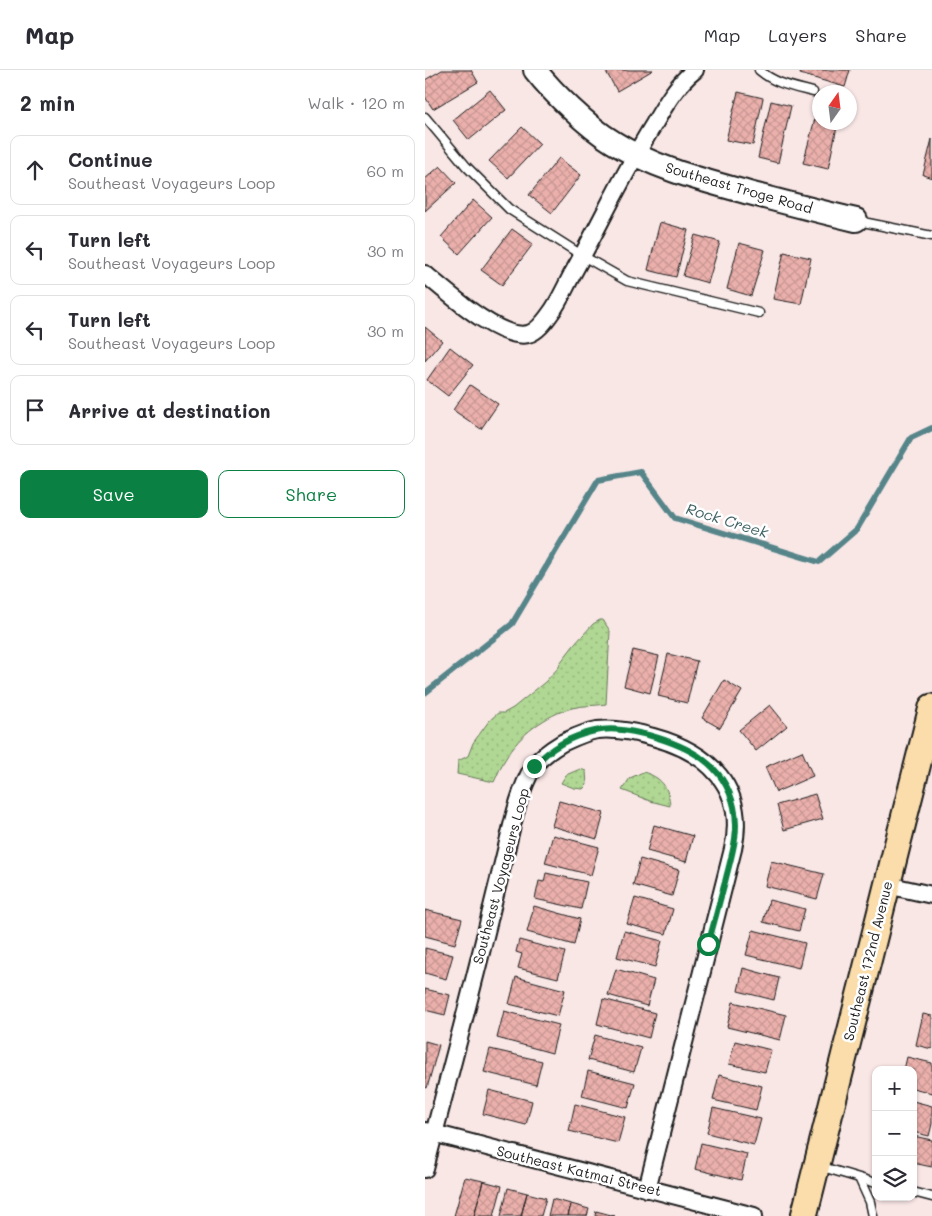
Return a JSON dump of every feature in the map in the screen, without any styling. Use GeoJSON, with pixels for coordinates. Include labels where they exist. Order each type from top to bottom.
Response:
{"type":"FeatureCollection","features":[{"type":"Feature","properties":{"kind":"main road","name":"Southeast 172nd Avenue"},"geometry":{"type":"LineString","coordinates":[[804,1216],[932,707]]}},
{"type":"Feature","properties":{"kind":"street","name":"Southeast Troge Road"},"geometry":{"type":"LineString","coordinates":[[535,70],[580,116],[613,142],[635,154],[670,169],[717,184],[856,220]]}},
{"type":"Feature","properties":{"kind":"street"},"geometry":{"type":"LineString","coordinates":[[425,274],[495,327],[512,334],[528,334],[541,325],[551,313],[583,256],[635,154],[663,108],[681,84],[695,70]]}},
{"type":"Feature","properties":{"kind":"street","name":"Southeast Voyageurs Loop"},"geometry":{"type":"LineString","coordinates":[[425,1169],[430,1132],[471,995],[523,788],[534,766],[543,756],[579,735],[597,730],[616,729],[637,732],[670,742],[694,752],[711,765],[730,794],[736,825],[733,849],[647,1189]]}},
{"type":"Feature","properties":{"kind":"street"},"geometry":{"type":"LineString","coordinates":[[887,885],[932,896]]}},
{"type":"Feature","properties":{"kind":"street","name":"Southeast Katmai Street"},"geometry":{"type":"LineString","coordinates":[[430,1132],[754,1216]]}},
{"type":"Feature","properties":{"kind":"lane"},"geometry":{"type":"LineString","coordinates":[[759,70],[768,78],[782,84],[812,92]]}},
{"type":"Feature","properties":{"kind":"lane"},"geometry":{"type":"LineString","coordinates":[[425,117],[466,166],[509,209],[583,256],[627,281],[759,313]]}},
{"type":"Feature","properties":{"kind":"lane"},"geometry":{"type":"LineString","coordinates":[[856,220],[932,236]]}},
{"type":"Feature","properties":{"kind":"lane"},"geometry":{"type":"LineString","coordinates":[[817,1165],[872,1182]]}},
{"type":"Feature","properties":{"kind":"lane"},"geometry":{"type":"LineString","coordinates":[[860,1180],[870,1202],[873,1216]]}},
{"type":"Feature","properties":{"kind":"lane"},"geometry":{"type":"LineString","coordinates":[[917,1193],[932,1197]]}},
{"type":"Feature","properties":{"kind":"green space"},"geometry":{"type":"Polygon","coordinates":[[[603,620],[610,631],[606,704],[581,706],[562,711],[534,727],[518,741],[494,782],[457,774],[458,761],[468,756],[473,743],[489,721],[498,713],[504,713],[513,708],[545,682],[559,667],[574,645],[593,624],[603,620]]]}},
{"type":"Feature","properties":{"kind":"green space"},"geometry":{"type":"Polygon","coordinates":[[[580,769],[586,771],[587,785],[583,789],[561,783],[566,775],[580,769]]]}},
{"type":"Feature","properties":{"kind":"green space"},"geometry":{"type":"Polygon","coordinates":[[[643,772],[655,777],[663,784],[668,793],[670,806],[650,801],[622,790],[630,778],[643,772]]]}},
{"type":"Feature","properties":{"kind":"building"},"geometry":{"type":"Polygon","coordinates":[[[442,70],[471,70],[478,82],[433,109],[425,97],[425,80],[442,70]]]}},
{"type":"Feature","properties":{"kind":"building"},"geometry":{"type":"Polygon","coordinates":[[[605,70],[653,70],[617,91],[605,70]]]}},
{"type":"Feature","properties":{"kind":"building"},"geometry":{"type":"Polygon","coordinates":[[[801,70],[850,70],[846,85],[838,85],[800,74],[801,70]]]}},
{"type":"Feature","properties":{"kind":"building"},"geometry":{"type":"Polygon","coordinates":[[[490,90],[506,110],[469,140],[453,120],[490,90]]]}},
{"type":"Feature","properties":{"kind":"building"},"geometry":{"type":"Polygon","coordinates":[[[738,92],[763,98],[753,145],[726,140],[738,92]]]}},
{"type":"Feature","properties":{"kind":"building"},"geometry":{"type":"Polygon","coordinates":[[[771,101],[791,106],[778,163],[758,158],[771,101]]]}},
{"type":"Feature","properties":{"kind":"building"},"geometry":{"type":"Polygon","coordinates":[[[522,127],[540,144],[508,178],[489,161],[522,127]]]}},
{"type":"Feature","properties":{"kind":"building"},"geometry":{"type":"Polygon","coordinates":[[[812,130],[836,130],[828,169],[803,163],[812,130]]]}},
{"type":"Feature","properties":{"kind":"building"},"geometry":{"type":"Polygon","coordinates":[[[932,139],[932,178],[923,175],[932,139]]]}},
{"type":"Feature","properties":{"kind":"building"},"geometry":{"type":"Polygon","coordinates":[[[559,158],[581,175],[552,213],[529,195],[559,158]]]}},
{"type":"Feature","properties":{"kind":"building"},"geometry":{"type":"Polygon","coordinates":[[[440,166],[456,183],[425,211],[425,179],[440,166]]]}},
{"type":"Feature","properties":{"kind":"building"},"geometry":{"type":"Polygon","coordinates":[[[473,200],[492,217],[459,254],[441,237],[473,200]]]}},
{"type":"Feature","properties":{"kind":"building"},"geometry":{"type":"Polygon","coordinates":[[[660,222],[688,230],[676,277],[648,270],[660,222]]]}},
{"type":"Feature","properties":{"kind":"building"},"geometry":{"type":"Polygon","coordinates":[[[512,229],[533,244],[502,285],[481,270],[512,229]]]}},
{"type":"Feature","properties":{"kind":"building"},"geometry":{"type":"Polygon","coordinates":[[[695,235],[720,242],[708,283],[683,276],[695,235]]]}},
{"type":"Feature","properties":{"kind":"building"},"geometry":{"type":"Polygon","coordinates":[[[739,243],[765,250],[751,296],[727,289],[739,243]]]}},
{"type":"Feature","properties":{"kind":"building"},"geometry":{"type":"Polygon","coordinates":[[[784,252],[811,258],[801,304],[773,299],[784,252]]]}},
{"type":"Feature","properties":{"kind":"building"},"geometry":{"type":"Polygon","coordinates":[[[425,327],[442,341],[425,361],[425,327]]]}},
{"type":"Feature","properties":{"kind":"building"},"geometry":{"type":"Polygon","coordinates":[[[450,347],[473,365],[448,396],[427,380],[450,347]]]}},
{"type":"Feature","properties":{"kind":"building"},"geometry":{"type":"Polygon","coordinates":[[[470,385],[498,404],[481,429],[453,410],[470,385]]]}},
{"type":"Feature","properties":{"kind":"building"},"geometry":{"type":"Polygon","coordinates":[[[633,650],[659,656],[650,693],[624,686],[633,650]]]}},
{"type":"Feature","properties":{"kind":"building"},"geometry":{"type":"Polygon","coordinates":[[[668,654],[697,661],[687,703],[658,696],[668,654]]]}},
{"type":"Feature","properties":{"kind":"building"},"geometry":{"type":"Polygon","coordinates":[[[724,680],[742,691],[720,728],[702,718],[724,680]]]}},
{"type":"Feature","properties":{"kind":"building"},"geometry":{"type":"Polygon","coordinates":[[[770,705],[787,726],[756,751],[739,730],[770,705]]]}},
{"type":"Feature","properties":{"kind":"building"},"geometry":{"type":"Polygon","coordinates":[[[802,751],[813,776],[776,792],[765,767],[802,751]]]}},
{"type":"Feature","properties":{"kind":"building"},"geometry":{"type":"Polygon","coordinates":[[[815,794],[823,819],[784,830],[777,805],[815,794]]]}},
{"type":"Feature","properties":{"kind":"building"},"geometry":{"type":"Polygon","coordinates":[[[559,801],[604,813],[597,839],[552,826],[559,801]]]}},
{"type":"Feature","properties":{"kind":"building"},"geometry":{"type":"Polygon","coordinates":[[[654,825],[693,836],[686,862],[647,851],[654,825]]]}},
{"type":"Feature","properties":{"kind":"building"},"geometry":{"type":"Polygon","coordinates":[[[553,835],[599,847],[591,875],[545,863],[553,835]]]}},
{"type":"Feature","properties":{"kind":"building"},"geometry":{"type":"Polygon","coordinates":[[[640,859],[679,870],[672,896],[633,885],[640,859]]]}},
{"type":"Feature","properties":{"kind":"building"},"geometry":{"type":"Polygon","coordinates":[[[771,861],[824,874],[817,899],[765,886],[771,861]]]}},
{"type":"Feature","properties":{"kind":"building"},"geometry":{"type":"Polygon","coordinates":[[[546,873],[587,882],[581,909],[535,899],[539,881],[544,882],[546,873]]]}},
{"type":"Feature","properties":{"kind":"building"},"geometry":{"type":"Polygon","coordinates":[[[635,898],[673,909],[666,934],[627,924],[635,898]]]}},
{"type":"Feature","properties":{"kind":"building"},"geometry":{"type":"Polygon","coordinates":[[[769,900],[805,909],[799,931],[763,922],[769,900]]]}},
{"type":"Feature","properties":{"kind":"building"},"geometry":{"type":"Polygon","coordinates":[[[534,906],[580,919],[574,945],[527,932],[534,906]]]}},
{"type":"Feature","properties":{"kind":"building"},"geometry":{"type":"Polygon","coordinates":[[[425,910],[462,919],[455,944],[425,936],[425,910]]]}},
{"type":"Feature","properties":{"kind":"building"},"geometry":{"type":"Polygon","coordinates":[[[753,930],[805,943],[799,968],[746,955],[753,930]]]}},
{"type":"Feature","properties":{"kind":"building"},"geometry":{"type":"Polygon","coordinates":[[[624,931],[662,941],[655,967],[617,957],[624,931]]]}},
{"type":"Feature","properties":{"kind":"building"},"geometry":{"type":"Polygon","coordinates":[[[519,940],[565,952],[558,978],[518,968],[522,954],[516,952],[519,940]]]}},
{"type":"Feature","properties":{"kind":"building"},"geometry":{"type":"Polygon","coordinates":[[[425,948],[453,955],[446,979],[425,973],[425,948]]]}},
{"type":"Feature","properties":{"kind":"building"},"geometry":{"type":"Polygon","coordinates":[[[743,968],[779,978],[774,1000],[738,991],[743,968]]]}},
{"type":"Feature","properties":{"kind":"building"},"geometry":{"type":"Polygon","coordinates":[[[616,969],[654,980],[647,1006],[608,995],[616,969]]]}},
{"type":"Feature","properties":{"kind":"building"},"geometry":{"type":"Polygon","coordinates":[[[516,977],[565,990],[558,1016],[509,1004],[516,977]]]}},
{"type":"Feature","properties":{"kind":"building"},"geometry":{"type":"Polygon","coordinates":[[[425,989],[450,995],[445,1015],[425,1010],[425,989]]]}},
{"type":"Feature","properties":{"kind":"building"},"geometry":{"type":"Polygon","coordinates":[[[603,999],[655,1013],[649,1038],[597,1024],[603,999]]]}},
{"type":"Feature","properties":{"kind":"building"},"geometry":{"type":"Polygon","coordinates":[[[733,1002],[786,1015],[780,1040],[727,1027],[733,1002]]]}},
{"type":"Feature","properties":{"kind":"building"},"geometry":{"type":"Polygon","coordinates":[[[504,1011],[559,1025],[552,1053],[497,1038],[504,1011]]]}},
{"type":"Feature","properties":{"kind":"building"},"geometry":{"type":"Polygon","coordinates":[[[923,1014],[932,1016],[932,1049],[916,1045],[923,1014]]]}},
{"type":"Feature","properties":{"kind":"building"},"geometry":{"type":"Polygon","coordinates":[[[595,1035],[641,1048],[634,1072],[588,1060],[595,1035]]]}},
{"type":"Feature","properties":{"kind":"building"},"geometry":{"type":"Polygon","coordinates":[[[425,1041],[439,1045],[427,1088],[425,1087],[425,1041]]]}},
{"type":"Feature","properties":{"kind":"building"},"geometry":{"type":"Polygon","coordinates":[[[735,1041],[771,1050],[765,1072],[729,1064],[735,1041]]]}},
{"type":"Feature","properties":{"kind":"building"},"geometry":{"type":"Polygon","coordinates":[[[490,1049],[542,1061],[536,1085],[484,1072],[490,1049]]]}},
{"type":"Feature","properties":{"kind":"building"},"geometry":{"type":"Polygon","coordinates":[[[907,1057],[932,1063],[932,1093],[917,1089],[917,1066],[905,1066],[907,1057]]]}},
{"type":"Feature","properties":{"kind":"building"},"geometry":{"type":"Polygon","coordinates":[[[588,1071],[635,1083],[628,1108],[582,1096],[588,1071]]]}},
{"type":"Feature","properties":{"kind":"building"},"geometry":{"type":"Polygon","coordinates":[[[719,1075],[762,1086],[756,1110],[713,1100],[719,1075]]]}},
{"type":"Feature","properties":{"kind":"building"},"geometry":{"type":"Polygon","coordinates":[[[489,1090],[532,1101],[526,1125],[483,1114],[489,1090]]]}},
{"type":"Feature","properties":{"kind":"building"},"geometry":{"type":"Polygon","coordinates":[[[917,1102],[932,1106],[932,1124],[929,1136],[917,1133],[917,1102]]]}},
{"type":"Feature","properties":{"kind":"building"},"geometry":{"type":"Polygon","coordinates":[[[575,1104],[625,1117],[618,1143],[569,1131],[575,1104]]]}},
{"type":"Feature","properties":{"kind":"building"},"geometry":{"type":"Polygon","coordinates":[[[713,1108],[761,1119],[754,1145],[707,1133],[713,1108]]]}},
{"type":"Feature","properties":{"kind":"building"},"geometry":{"type":"Polygon","coordinates":[[[917,1137],[932,1140],[932,1167],[917,1164],[917,1137]]]}},
{"type":"Feature","properties":{"kind":"building"},"geometry":{"type":"Polygon","coordinates":[[[701,1143],[747,1154],[741,1180],[695,1169],[701,1143]]]}},
{"type":"Feature","properties":{"kind":"building"},"geometry":{"type":"Polygon","coordinates":[[[465,1177],[483,1181],[474,1216],[454,1216],[465,1177]]]}},
{"type":"Feature","properties":{"kind":"building"},"geometry":{"type":"Polygon","coordinates":[[[483,1181],[502,1186],[494,1216],[474,1216],[483,1181]]]}},
{"type":"Feature","properties":{"kind":"building"},"geometry":{"type":"Polygon","coordinates":[[[508,1188],[527,1193],[521,1216],[501,1216],[508,1188]]]}},
{"type":"Feature","properties":{"kind":"building"},"geometry":{"type":"Polygon","coordinates":[[[527,1193],[546,1198],[541,1216],[521,1216],[527,1193]]]}},
{"type":"Feature","properties":{"kind":"building"},"geometry":{"type":"Polygon","coordinates":[[[552,1199],[571,1204],[568,1216],[548,1216],[552,1199]]]}},
{"type":"Feature","properties":{"kind":"building"},"geometry":{"type":"Polygon","coordinates":[[[571,1204],[589,1209],[587,1216],[568,1216],[571,1204]]]}},
{"type":"Feature","properties":{"kind":"building"},"geometry":{"type":"Polygon","coordinates":[[[596,1211],[615,1216],[595,1216],[596,1211]]]}},
{"type":"Feature","properties":{"kind":"waterway","name":"Rock Creek"},"geometry":{"type":"LineString","coordinates":[[425,693],[512,624],[598,480],[641,472],[675,518],[819,562],[857,529],[911,438],[932,428]]}},
{"type":"Feature","properties":{"kind":"route"},"geometry":{"type":"LineString","coordinates":[[534,766],[555,747],[579,735],[597,730],[616,729],[637,732],[670,742],[694,752],[711,765],[730,794],[734,809],[736,839],[708,944]]}}]}
